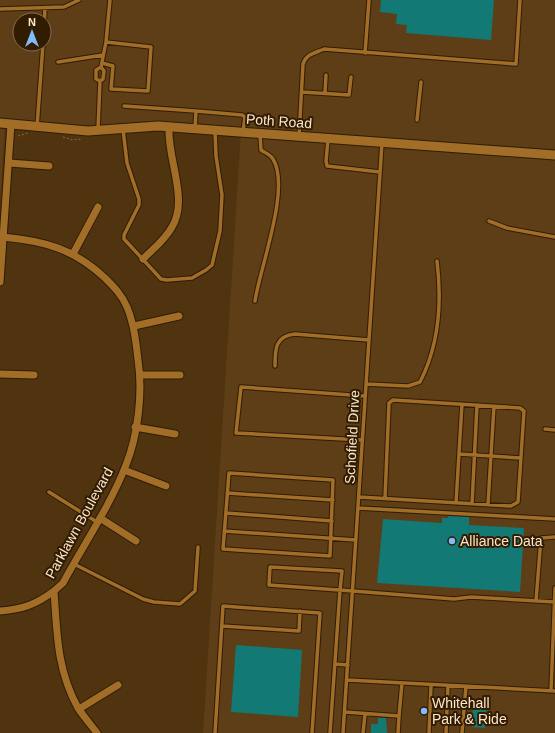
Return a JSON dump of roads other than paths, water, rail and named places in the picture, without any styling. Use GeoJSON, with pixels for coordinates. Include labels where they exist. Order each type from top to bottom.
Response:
{"type":"FeatureCollection","features":[{"type":"Feature","properties":{"kind":"street","name":"Poth Road"},"geometry":{"type":"LineString","coordinates":[[0,123],[98,131],[145,126],[170,127],[555,155]]}},
{"type":"Feature","properties":{"kind":"street"},"geometry":{"type":"LineString","coordinates":[[0,282],[11,124]]}},
{"type":"Feature","properties":{"kind":"street"},"geometry":{"type":"LineString","coordinates":[[143,259],[168,234],[177,216],[179,200],[170,152],[170,127]]}},
{"type":"Feature","properties":{"kind":"street"},"geometry":{"type":"LineString","coordinates":[[9,163],[49,166]]}},
{"type":"Feature","properties":{"kind":"street"},"geometry":{"type":"LineString","coordinates":[[73,254],[98,207]]}},
{"type":"Feature","properties":{"kind":"street","name":"Parklawn Boulevard"},"geometry":{"type":"LineString","coordinates":[[0,611],[22,609],[32,605],[54,591],[63,583],[124,470],[139,414],[140,375],[134,326],[127,306],[120,294],[97,271],[73,254],[44,243],[3,237]]}},
{"type":"Feature","properties":{"kind":"street"},"geometry":{"type":"LineString","coordinates":[[134,326],[179,316]]}},
{"type":"Feature","properties":{"kind":"street"},"geometry":{"type":"LineString","coordinates":[[0,374],[34,375]]}},
{"type":"Feature","properties":{"kind":"street"},"geometry":{"type":"LineString","coordinates":[[140,375],[180,375]]}},
{"type":"Feature","properties":{"kind":"street"},"geometry":{"type":"LineString","coordinates":[[135,427],[175,434]]}},
{"type":"Feature","properties":{"kind":"street"},"geometry":{"type":"LineString","coordinates":[[124,470],[166,486]]}},
{"type":"Feature","properties":{"kind":"street"},"geometry":{"type":"LineString","coordinates":[[98,520],[136,541]]}},
{"type":"Feature","properties":{"kind":"street","name":"Parklawn Boulevard"},"geometry":{"type":"LineString","coordinates":[[54,591],[60,663],[65,679],[79,709],[97,733]]}},
{"type":"Feature","properties":{"kind":"street"},"geometry":{"type":"LineString","coordinates":[[79,709],[118,685]]}},
{"type":"Feature","properties":{"kind":"lane"},"geometry":{"type":"LineString","coordinates":[[0,10],[64,7],[80,0]]}},
{"type":"Feature","properties":{"kind":"lane"},"geometry":{"type":"LineString","coordinates":[[100,82],[96,76],[96,70],[101,65],[106,42],[110,0]]}},
{"type":"Feature","properties":{"kind":"lane"},"geometry":{"type":"LineString","coordinates":[[364,53],[369,0]]}},
{"type":"Feature","properties":{"kind":"lane"},"geometry":{"type":"LineString","coordinates":[[299,137],[303,64],[308,56],[324,50],[516,64],[520,0]]}},
{"type":"Feature","properties":{"kind":"lane"},"geometry":{"type":"LineString","coordinates":[[45,8],[45,12]]}},
{"type":"Feature","properties":{"kind":"lane"},"geometry":{"type":"LineString","coordinates":[[101,65],[113,66],[111,89],[148,91],[151,47],[106,42]]}},
{"type":"Feature","properties":{"kind":"lane"},"geometry":{"type":"LineString","coordinates":[[37,127],[42,52]]}},
{"type":"Feature","properties":{"kind":"lane"},"geometry":{"type":"LineString","coordinates":[[58,62],[103,55]]}},
{"type":"Feature","properties":{"kind":"lane"},"geometry":{"type":"LineString","coordinates":[[98,131],[100,82],[103,79],[104,71],[101,65]]}},
{"type":"Feature","properties":{"kind":"lane"},"geometry":{"type":"LineString","coordinates":[[325,94],[326,75]]}},
{"type":"Feature","properties":{"kind":"lane"},"geometry":{"type":"LineString","coordinates":[[302,92],[349,95],[351,77]]}},
{"type":"Feature","properties":{"kind":"lane"},"geometry":{"type":"LineString","coordinates":[[417,120],[421,82]]}},
{"type":"Feature","properties":{"kind":"lane"},"geometry":{"type":"LineString","coordinates":[[124,106],[242,115],[245,117],[243,132]]}},
{"type":"Feature","properties":{"kind":"lane"},"geometry":{"type":"LineString","coordinates":[[195,129],[196,111]]}},
{"type":"Feature","properties":{"kind":"lane"},"geometry":{"type":"LineString","coordinates":[[123,128],[127,163],[139,199],[139,205],[124,235],[124,239],[161,279],[167,280],[192,278],[212,265],[220,231],[222,195],[216,156],[215,130]]}},
{"type":"Feature","properties":{"kind":"lane"},"geometry":{"type":"LineString","coordinates":[[255,301],[278,196],[276,166],[271,156],[261,150],[260,134]]}},
{"type":"Feature","properties":{"kind":"lane"},"geometry":{"type":"LineString","coordinates":[[328,139],[327,166],[380,172]]}},
{"type":"Feature","properties":{"kind":"lane","name":"Schofield Drive"},"geometry":{"type":"LineString","coordinates":[[343,733],[382,143]]}},
{"type":"Feature","properties":{"kind":"lane"},"geometry":{"type":"LineString","coordinates":[[489,221],[507,228],[555,237]]}},
{"type":"Feature","properties":{"kind":"lane"},"geometry":{"type":"LineString","coordinates":[[366,384],[408,386],[420,382],[430,363],[435,344],[439,294],[437,261]]}},
{"type":"Feature","properties":{"kind":"lane"},"geometry":{"type":"LineString","coordinates":[[275,366],[275,352],[278,342],[285,335],[295,334],[369,340]]}},
{"type":"Feature","properties":{"kind":"lane"},"geometry":{"type":"LineString","coordinates":[[362,440],[236,433],[241,387],[365,396]]}},
{"type":"Feature","properties":{"kind":"lane"},"geometry":{"type":"LineString","coordinates":[[359,497],[511,506],[518,502],[524,410],[520,408],[494,406],[393,400],[389,403],[385,498]]}},
{"type":"Feature","properties":{"kind":"lane"},"geometry":{"type":"LineString","coordinates":[[456,503],[462,404]]}},
{"type":"Feature","properties":{"kind":"lane"},"geometry":{"type":"LineString","coordinates":[[472,504],[478,405]]}},
{"type":"Feature","properties":{"kind":"lane"},"geometry":{"type":"LineString","coordinates":[[488,504],[494,406]]}},
{"type":"Feature","properties":{"kind":"lane"},"geometry":{"type":"LineString","coordinates":[[545,430],[555,430]]}},
{"type":"Feature","properties":{"kind":"lane"},"geometry":{"type":"LineString","coordinates":[[459,454],[521,458]]}},
{"type":"Feature","properties":{"kind":"lane"},"geometry":{"type":"LineString","coordinates":[[229,473],[333,480],[330,556],[223,549],[227,493],[229,473]]}},
{"type":"Feature","properties":{"kind":"lane"},"geometry":{"type":"LineString","coordinates":[[49,492],[98,520]]}},
{"type":"Feature","properties":{"kind":"lane"},"geometry":{"type":"LineString","coordinates":[[227,493],[333,500]]}},
{"type":"Feature","properties":{"kind":"lane"},"geometry":{"type":"LineString","coordinates":[[358,508],[555,519]]}},
{"type":"Feature","properties":{"kind":"lane"},"geometry":{"type":"LineString","coordinates":[[226,513],[332,521]]}},
{"type":"Feature","properties":{"kind":"lane"},"geometry":{"type":"LineString","coordinates":[[224,531],[356,540]]}},
{"type":"Feature","properties":{"kind":"lane"},"geometry":{"type":"LineString","coordinates":[[536,601],[540,540],[542,537],[555,537]]}},
{"type":"Feature","properties":{"kind":"lane"},"geometry":{"type":"LineString","coordinates":[[73,564],[143,599],[154,602],[180,604],[195,591],[198,547]]}},
{"type":"Feature","properties":{"kind":"lane"},"geometry":{"type":"LineString","coordinates":[[330,733],[340,590],[342,571],[270,567],[269,585],[340,590],[454,599],[471,597],[554,602]]}},
{"type":"Feature","properties":{"kind":"lane"},"geometry":{"type":"LineString","coordinates":[[347,680],[553,691],[555,588]]}},
{"type":"Feature","properties":{"kind":"lane"},"geometry":{"type":"LineString","coordinates":[[215,733],[223,606],[320,613],[312,733]]}},
{"type":"Feature","properties":{"kind":"lane"},"geometry":{"type":"LineString","coordinates":[[222,626],[299,631],[300,611]]}},
{"type":"Feature","properties":{"kind":"lane"},"geometry":{"type":"LineString","coordinates":[[335,664],[348,665]]}},
{"type":"Feature","properties":{"kind":"lane"},"geometry":{"type":"LineString","coordinates":[[398,733],[402,683]]}},
{"type":"Feature","properties":{"kind":"lane"},"geometry":{"type":"LineString","coordinates":[[429,733],[431,685]]}},
{"type":"Feature","properties":{"kind":"lane"},"geometry":{"type":"LineString","coordinates":[[446,733],[448,686]]}},
{"type":"Feature","properties":{"kind":"lane"},"geometry":{"type":"LineString","coordinates":[[462,733],[466,686]]}},
{"type":"Feature","properties":{"kind":"lane"},"geometry":{"type":"LineString","coordinates":[[345,712],[399,716]]}},
{"type":"Feature","properties":{"kind":"lane"},"geometry":{"type":"LineString","coordinates":[[363,733],[365,714]]}},
{"type":"Feature","properties":{"kind":"place","name":"Alliance Data"},"geometry":{"type":"Point","coordinates":[452,541]}},
{"type":"Feature","properties":{"kind":"place","name":"Whitehall Park & Ride"},"geometry":{"type":"Point","coordinates":[424,711]}}]}
